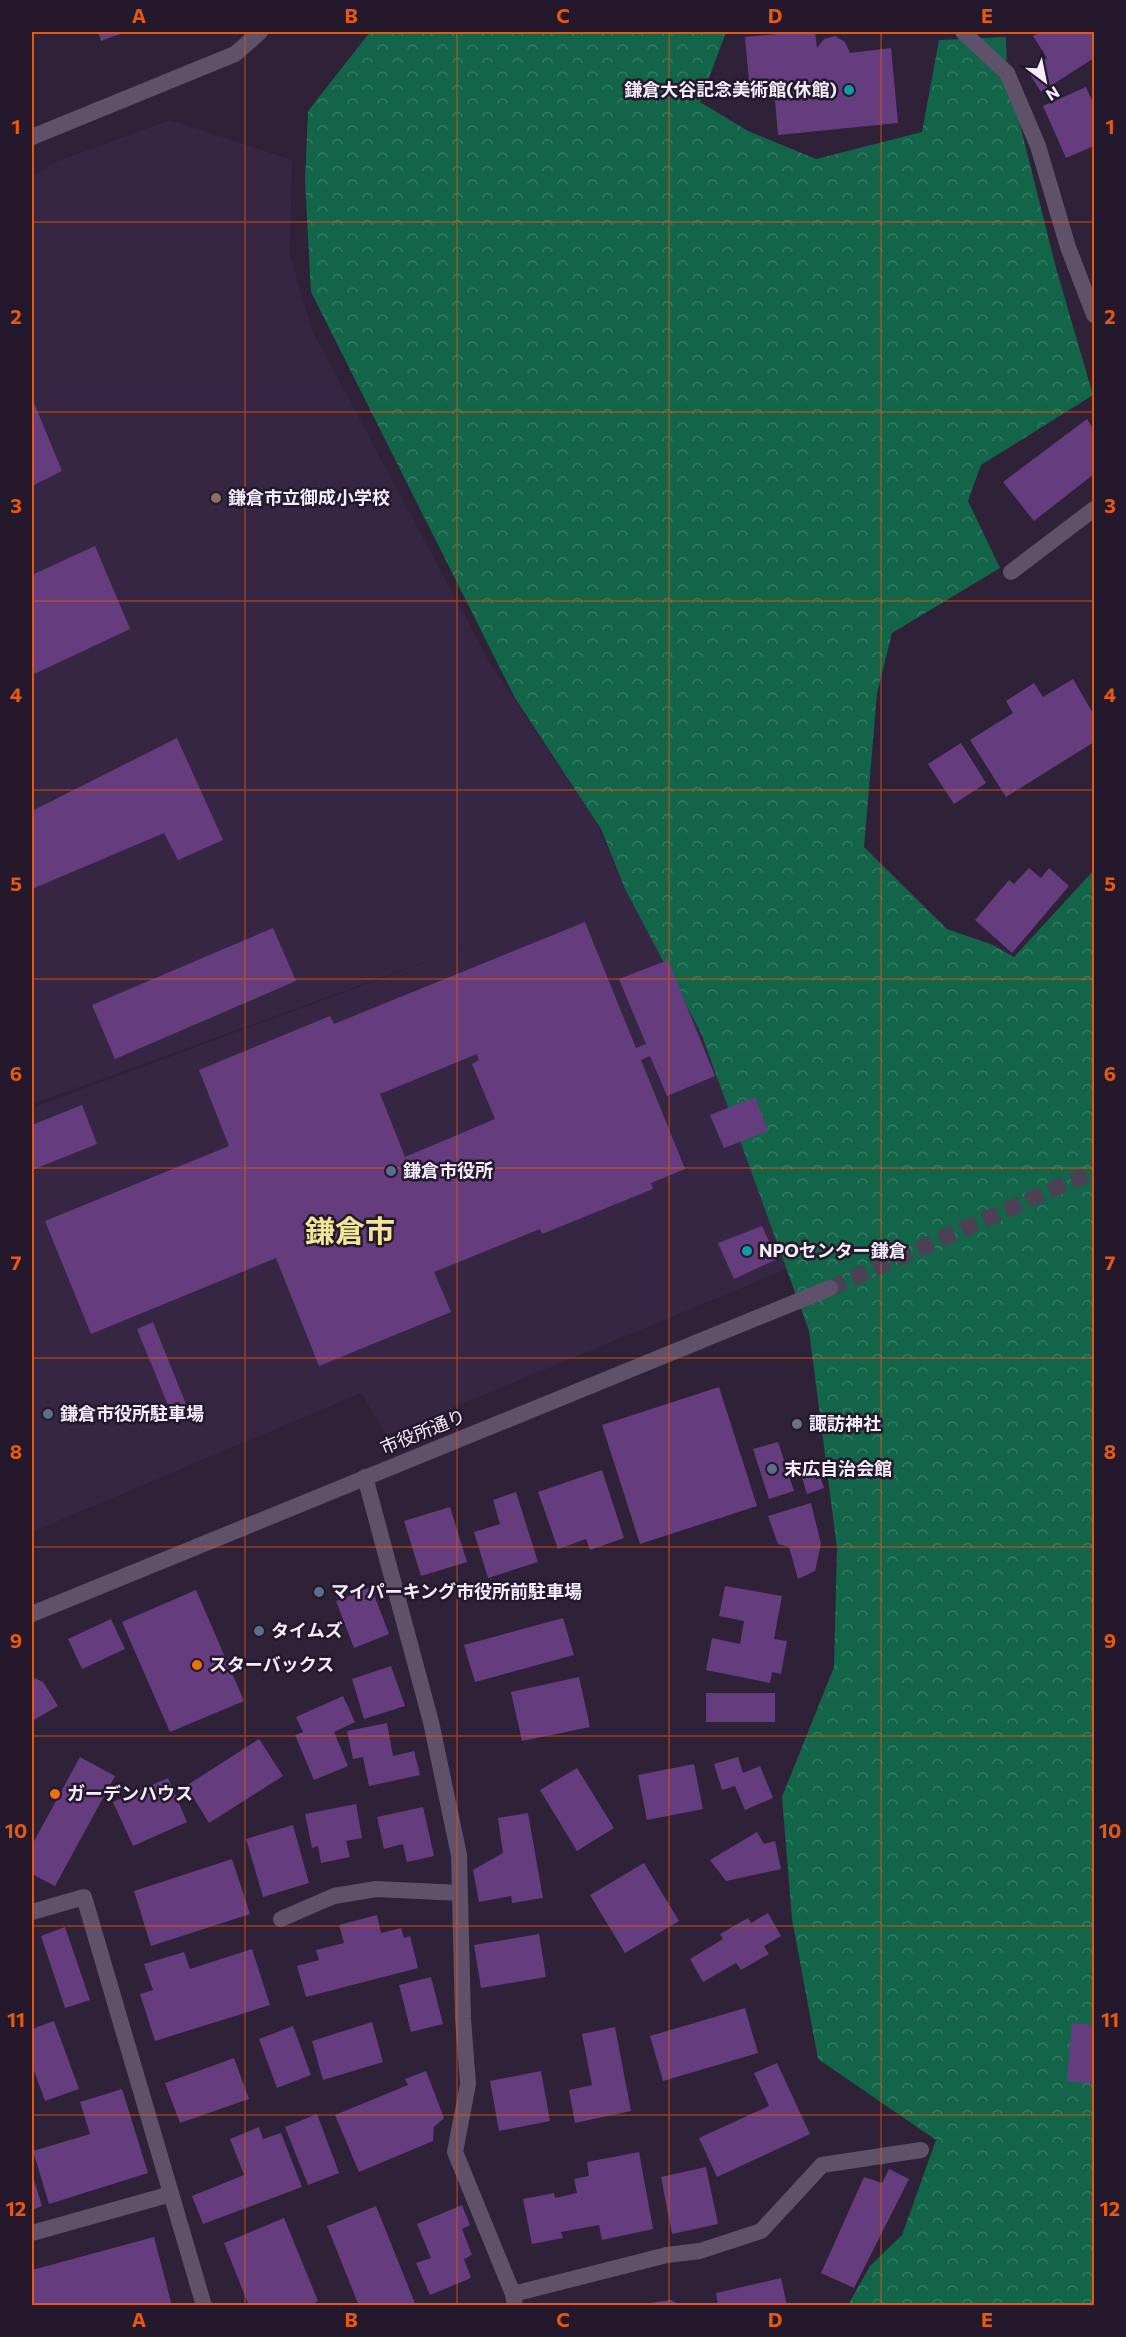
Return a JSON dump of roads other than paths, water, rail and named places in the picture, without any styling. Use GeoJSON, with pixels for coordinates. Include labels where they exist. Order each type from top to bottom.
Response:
{"type":"FeatureCollection","features":[{"type":"Feature","properties":{"kind":"street"},"geometry":{"type":"LineString","coordinates":[[32,137],[235,54],[260,32]]}},
{"type":"Feature","properties":{"kind":"street"},"geometry":{"type":"LineString","coordinates":[[963,32],[1007,73],[1038,146],[1068,247],[1095,315]]}},
{"type":"Feature","properties":{"kind":"street"},"geometry":{"type":"LineString","coordinates":[[1011,572],[1095,509]]}},
{"type":"Feature","properties":{"kind":"street","name":"市役所通り"},"geometry":{"type":"LineString","coordinates":[[32,1614],[830,1288]]}},
{"type":"Feature","properties":{"kind":"street"},"geometry":{"type":"LineString","coordinates":[[365,1477],[431,1722],[459,1855],[463,2019],[468,2084],[455,2152],[514,2300],[667,2255],[700,2251],[761,2231],[822,2165],[921,2150]]}},
{"type":"Feature","properties":{"kind":"street"},"geometry":{"type":"LineString","coordinates":[[281,1919],[334,1896],[376,1888],[460,1893]]}},
{"type":"Feature","properties":{"kind":"street"},"geometry":{"type":"LineString","coordinates":[[32,1912],[84,1897],[204,2306]]}},
{"type":"Feature","properties":{"kind":"street"},"geometry":{"type":"LineString","coordinates":[[32,2233],[171,2194]]}},
{"type":"Feature","properties":{"kind":"tunnel"},"geometry":{"type":"LineString","coordinates":[[830,1288],[1094,1171]]}},
{"type":"Feature","properties":{"kind":"place","name":"鎌倉大谷記念美術館(休館)"},"geometry":{"type":"Point","coordinates":[849,90]}},
{"type":"Feature","properties":{"kind":"place","name":"鎌倉市立御成小学校"},"geometry":{"type":"Point","coordinates":[216,498]}},
{"type":"Feature","properties":{"kind":"place","name":"鎌倉市役所"},"geometry":{"type":"Point","coordinates":[391,1171]}},
{"type":"Feature","properties":{"kind":"place","name":"NPOセンター鎌倉"},"geometry":{"type":"Point","coordinates":[747,1251]}},
{"type":"Feature","properties":{"kind":"place","name":"鎌倉市役所駐車場"},"geometry":{"type":"Point","coordinates":[48,1414]}},
{"type":"Feature","properties":{"kind":"place","name":"諏訪神社"},"geometry":{"type":"Point","coordinates":[797,1424]}},
{"type":"Feature","properties":{"kind":"place","name":"末広自治会館"},"geometry":{"type":"Point","coordinates":[772,1469]}},
{"type":"Feature","properties":{"kind":"place","name":"マイパーキング市役所前駐車場"},"geometry":{"type":"Point","coordinates":[319,1592]}},
{"type":"Feature","properties":{"kind":"place","name":"タイムズ"},"geometry":{"type":"Point","coordinates":[259,1631]}},
{"type":"Feature","properties":{"kind":"place","name":"スターバックス"},"geometry":{"type":"Point","coordinates":[197,1665]}},
{"type":"Feature","properties":{"kind":"place","name":"ガーデンハウス"},"geometry":{"type":"Point","coordinates":[55,1794]}},
{"type":"Feature","properties":{"kind":"district","name":"鎌倉市"},"geometry":{"type":"Point","coordinates":[350,1232]}}]}
